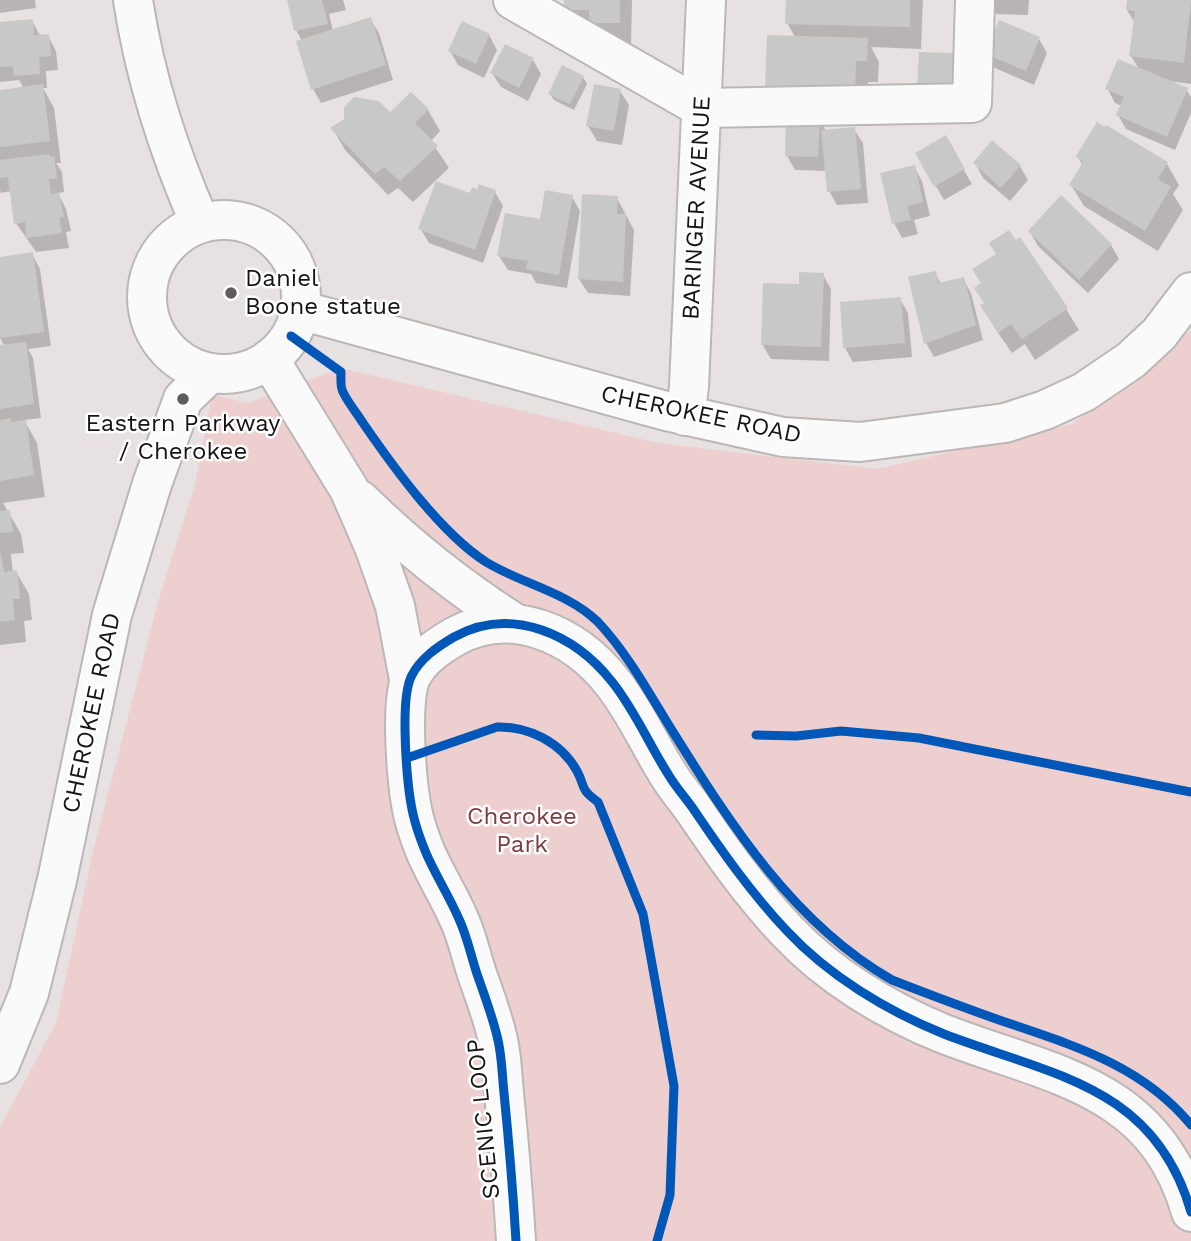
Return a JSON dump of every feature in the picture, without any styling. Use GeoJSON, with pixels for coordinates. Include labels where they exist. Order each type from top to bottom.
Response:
{"type":"FeatureCollection","features":[{"type":"Feature","properties":{"kind":"street"},"geometry":{"type":"LineString","coordinates":[[133,0],[138,35],[168,147],[200,223]]}},
{"type":"Feature","properties":{"kind":"street"},"geometry":{"type":"LineString","coordinates":[[513,0],[702,108],[972,103],[975,0]]}},
{"type":"Feature","properties":{"kind":"street","name":"BARINGER AVENUE"},"geometry":{"type":"LineString","coordinates":[[685,416],[689,387],[706,0]]}},
{"type":"Feature","properties":{"kind":"street"},"geometry":{"type":"LineString","coordinates":[[231,219],[256,225],[286,249],[299,277],[300,310],[291,336],[275,355],[247,371],[210,373],[181,362],[155,332],[147,297],[153,266],[175,236],[200,223],[231,219]]}},
{"type":"Feature","properties":{"kind":"street","name":"CHEROKEE ROAD"},"geometry":{"type":"LineString","coordinates":[[300,310],[685,416],[783,438],[860,442],[1005,423],[1045,410],[1084,392],[1131,360],[1159,334],[1191,292]]}},
{"type":"Feature","properties":{"kind":"street"},"geometry":{"type":"LineString","coordinates":[[269,359],[349,489],[414,551],[513,622],[562,640],[584,653],[602,670],[626,702],[668,775],[732,865],[764,906],[806,950],[846,982],[915,1020],[941,1032],[1048,1069],[1115,1102],[1138,1120],[1165,1153],[1191,1212]]}},
{"type":"Feature","properties":{"kind":"street","name":"CHEROKEE ROAD"},"geometry":{"type":"LineString","coordinates":[[0,1064],[29,993],[57,880],[112,615],[152,484],[183,399],[210,373]]}},
{"type":"Feature","properties":{"kind":"street","name":"SCENIC LOOP"},"geometry":{"type":"LineString","coordinates":[[349,489],[395,606],[409,679],[405,708],[413,813],[425,851],[460,921],[498,1040],[511,1160],[516,1241]]}},
{"type":"Feature","properties":{"kind":"street"},"geometry":{"type":"LineString","coordinates":[[409,679],[424,658],[449,640],[476,629],[513,622]]}},
{"type":"Feature","properties":{"kind":"green space","name":"Cherokee Park"},"geometry":{"type":"Polygon","coordinates":[[[1191,330],[1191,1241],[0,1241],[0,1127],[56,1023],[94,847],[158,602],[195,484],[212,395],[248,403],[341,368],[658,443],[877,469],[1072,424],[1191,330]]]}},
{"type":"Feature","properties":{"kind":"building"},"geometry":{"type":"Polygon","coordinates":[[[287,0],[322,0],[328,24],[294,31],[287,0]]]}},
{"type":"Feature","properties":{"kind":"building"},"geometry":{"type":"Polygon","coordinates":[[[564,0],[620,0],[620,23],[589,23],[589,10],[564,10],[564,0]]]}},
{"type":"Feature","properties":{"kind":"building"},"geometry":{"type":"Polygon","coordinates":[[[786,0],[910,0],[910,27],[785,24],[786,0]]]}},
{"type":"Feature","properties":{"kind":"building"},"geometry":{"type":"Polygon","coordinates":[[[1127,0],[1191,0],[1184,63],[1129,56],[1135,11],[1126,10],[1127,0]]]}},
{"type":"Feature","properties":{"kind":"building"},"geometry":{"type":"Polygon","coordinates":[[[371,17],[386,65],[311,90],[296,41],[371,17]]]}},
{"type":"Feature","properties":{"kind":"building"},"geometry":{"type":"Polygon","coordinates":[[[33,19],[34,35],[49,34],[51,56],[39,57],[40,74],[14,76],[13,66],[0,67],[0,22],[33,19]]]}},
{"type":"Feature","properties":{"kind":"building"},"geometry":{"type":"Polygon","coordinates":[[[999,20],[1040,37],[1026,71],[985,54],[999,20]]]}},
{"type":"Feature","properties":{"kind":"building"},"geometry":{"type":"Polygon","coordinates":[[[462,21],[490,34],[476,64],[448,51],[462,21]]]}},
{"type":"Feature","properties":{"kind":"building"},"geometry":{"type":"Polygon","coordinates":[[[767,35],[868,38],[867,61],[856,61],[855,92],[765,89],[767,35]]]}},
{"type":"Feature","properties":{"kind":"building"},"geometry":{"type":"Polygon","coordinates":[[[505,44],[534,58],[519,88],[490,73],[505,44]]]}},
{"type":"Feature","properties":{"kind":"building"},"geometry":{"type":"Polygon","coordinates":[[[919,52],[953,53],[952,88],[917,87],[919,52]]]}},
{"type":"Feature","properties":{"kind":"building"},"geometry":{"type":"Polygon","coordinates":[[[1118,59],[1188,88],[1167,137],[1116,115],[1124,97],[1105,89],[1118,59]]]}},
{"type":"Feature","properties":{"kind":"building"},"geometry":{"type":"Polygon","coordinates":[[[562,65],[584,76],[570,104],[548,94],[562,65]]]}},
{"type":"Feature","properties":{"kind":"building"},"geometry":{"type":"Polygon","coordinates":[[[43,84],[50,141],[0,147],[0,90],[43,84]]]}},
{"type":"Feature","properties":{"kind":"building"},"geometry":{"type":"Polygon","coordinates":[[[594,84],[621,89],[614,131],[586,126],[594,84]]]}},
{"type":"Feature","properties":{"kind":"building"},"geometry":{"type":"Polygon","coordinates":[[[411,92],[429,109],[415,123],[438,146],[400,181],[384,167],[375,174],[330,128],[344,119],[344,107],[354,97],[379,101],[390,112],[411,92]]]}},
{"type":"Feature","properties":{"kind":"building"},"geometry":{"type":"Polygon","coordinates":[[[786,116],[820,116],[818,157],[785,156],[786,116]]]}},
{"type":"Feature","properties":{"kind":"building"},"geometry":{"type":"Polygon","coordinates":[[[1097,122],[1168,162],[1158,179],[1171,187],[1145,231],[1069,185],[1083,162],[1076,156],[1097,122]]]}},
{"type":"Feature","properties":{"kind":"building"},"geometry":{"type":"Polygon","coordinates":[[[855,127],[861,189],[827,192],[821,130],[855,127]]]}},
{"type":"Feature","properties":{"kind":"building"},"geometry":{"type":"Polygon","coordinates":[[[946,135],[965,169],[934,187],[915,153],[946,135]]]}},
{"type":"Feature","properties":{"kind":"building"},"geometry":{"type":"Polygon","coordinates":[[[992,140],[1021,165],[1001,188],[973,163],[992,140]]]}},
{"type":"Feature","properties":{"kind":"building"},"geometry":{"type":"Polygon","coordinates":[[[49,154],[50,157],[54,156],[57,178],[49,179],[51,194],[59,192],[64,217],[59,218],[62,233],[26,238],[25,222],[14,224],[8,177],[0,178],[0,160],[49,154]]]}},
{"type":"Feature","properties":{"kind":"building"},"geometry":{"type":"Polygon","coordinates":[[[915,165],[923,202],[907,206],[911,220],[892,224],[880,173],[915,165]]]}},
{"type":"Feature","properties":{"kind":"building"},"geometry":{"type":"Polygon","coordinates":[[[436,181],[470,193],[472,187],[477,189],[479,184],[496,190],[475,250],[418,229],[436,181]]]}},
{"type":"Feature","properties":{"kind":"building"},"geometry":{"type":"Polygon","coordinates":[[[545,190],[573,195],[559,275],[526,269],[528,261],[497,256],[505,213],[540,219],[545,190]]]}},
{"type":"Feature","properties":{"kind":"building"},"geometry":{"type":"Polygon","coordinates":[[[582,194],[618,196],[617,214],[626,214],[623,282],[578,279],[582,194]]]}},
{"type":"Feature","properties":{"kind":"building"},"geometry":{"type":"Polygon","coordinates":[[[1061,195],[1112,244],[1079,280],[1028,231],[1061,195]]]}},
{"type":"Feature","properties":{"kind":"building"},"geometry":{"type":"Polygon","coordinates":[[[1009,230],[1016,240],[1020,237],[1068,308],[1022,339],[1011,324],[998,333],[980,305],[984,303],[974,288],[981,283],[972,269],[996,254],[989,243],[1009,230]]]}},
{"type":"Feature","properties":{"kind":"building"},"geometry":{"type":"Polygon","coordinates":[[[33,252],[44,332],[0,338],[0,257],[33,252]]]}},
{"type":"Feature","properties":{"kind":"building"},"geometry":{"type":"Polygon","coordinates":[[[936,271],[938,283],[964,277],[976,325],[924,344],[908,277],[936,271]]]}},
{"type":"Feature","properties":{"kind":"building"},"geometry":{"type":"Polygon","coordinates":[[[799,272],[824,273],[821,347],[761,345],[763,283],[799,284],[799,272]]]}},
{"type":"Feature","properties":{"kind":"building"},"geometry":{"type":"Polygon","coordinates":[[[901,297],[905,343],[843,348],[840,302],[901,297]]]}},
{"type":"Feature","properties":{"kind":"building"},"geometry":{"type":"Polygon","coordinates":[[[26,342],[34,404],[0,409],[0,345],[26,342]]]}},
{"type":"Feature","properties":{"kind":"building"},"geometry":{"type":"Polygon","coordinates":[[[11,418],[11,422],[26,420],[34,475],[0,481],[0,420],[11,418]]]}},
{"type":"Feature","properties":{"kind":"building"},"geometry":{"type":"Polygon","coordinates":[[[10,510],[13,532],[0,533],[0,511],[10,510]]]}},
{"type":"Feature","properties":{"kind":"building"},"geometry":{"type":"Polygon","coordinates":[[[0,550],[4,572],[17,570],[20,599],[13,599],[15,620],[0,622],[0,550]]]}},
{"type":"Feature","properties":{"kind":"cycle path"},"geometry":{"type":"LineString","coordinates":[[291,336],[341,372],[342,390],[375,441],[435,517],[469,550],[500,570],[572,603],[598,622],[609,634],[742,837],[795,901],[825,931],[892,980],[1080,1049],[1128,1072],[1172,1104],[1191,1125]]}},
{"type":"Feature","properties":{"kind":"cycle path"},"geometry":{"type":"LineString","coordinates":[[516,1241],[499,1043],[462,926],[417,829],[405,743],[408,686],[420,663],[454,637],[476,628],[498,624],[519,625],[561,638],[598,666],[621,694],[671,778],[737,871],[787,931],[821,963],[860,991],[901,1015],[944,1034],[1059,1075],[1094,1091],[1125,1111],[1152,1136],[1174,1170],[1191,1212]]}},
{"type":"Feature","properties":{"kind":"cycle path"},"geometry":{"type":"LineString","coordinates":[[407,758],[497,727],[520,729],[543,738],[562,752],[577,771],[585,791],[598,802],[643,914],[674,1086],[670,1195],[657,1241]]}},
{"type":"Feature","properties":{"kind":"cycle path"},"geometry":{"type":"LineString","coordinates":[[756,735],[796,736],[841,731],[919,738],[1191,792]]}},
{"type":"Feature","properties":{"kind":"place","name":"Daniel Boone statue"},"geometry":{"type":"Point","coordinates":[231,293]}},
{"type":"Feature","properties":{"kind":"place","name":"Eastern Parkway / Cherokee"},"geometry":{"type":"Point","coordinates":[183,399]}}]}
